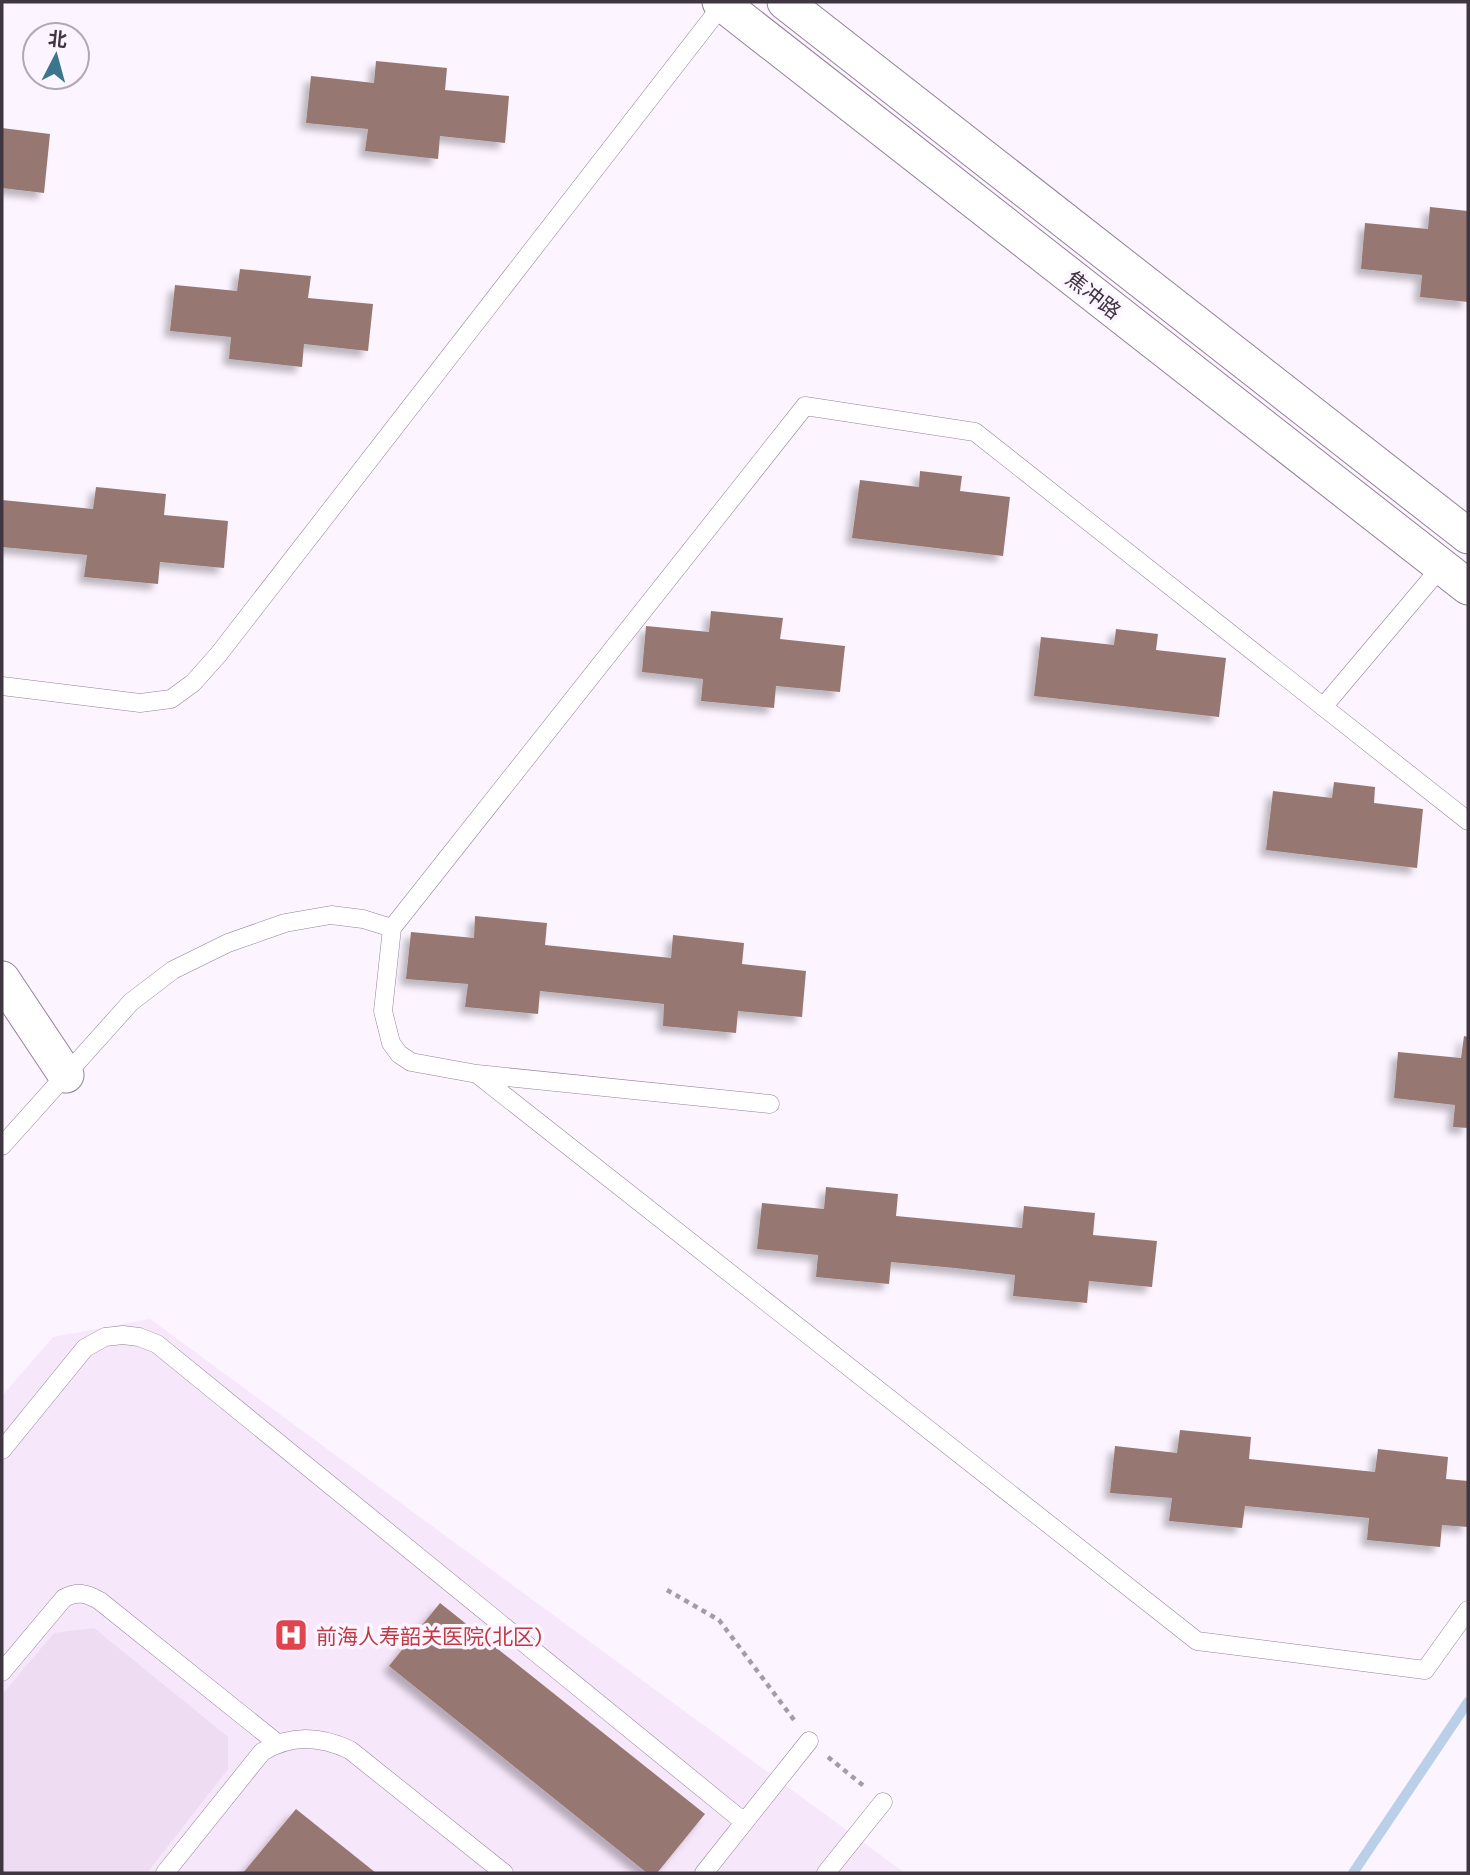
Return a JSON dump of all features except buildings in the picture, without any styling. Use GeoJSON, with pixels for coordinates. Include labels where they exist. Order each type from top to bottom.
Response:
{"type":"FeatureCollection","features":[{"type":"Feature","properties":{"kind":"street","name":"焦冲路"},"geometry":{"type":"LineString","coordinates":[[785,2],[1468,536]]}},
{"type":"Feature","properties":{"kind":"street","name":"焦冲路"},"geometry":{"type":"LineString","coordinates":[[722,3],[1455,577]]}},
{"type":"Feature","properties":{"kind":"street"},"geometry":{"type":"LineString","coordinates":[[2,979],[66,1075]]}},
{"type":"Feature","properties":{"kind":"lane"},"geometry":{"type":"LineString","coordinates":[[2,686],[140,704],[171,699],[193,683],[218,655],[722,3]]}},
{"type":"Feature","properties":{"kind":"lane"},"geometry":{"type":"LineString","coordinates":[[770,1104],[477,1074],[411,1062],[391,1043],[383,1010],[392,928],[805,406],[975,432],[1468,821]]}},
{"type":"Feature","properties":{"kind":"lane"},"geometry":{"type":"LineString","coordinates":[[1324,707],[1455,577]]}},
{"type":"Feature","properties":{"kind":"lane"},"geometry":{"type":"LineString","coordinates":[[2,1146],[131,1002],[173,970],[228,943],[285,923],[331,915],[363,919],[392,928]]}},
{"type":"Feature","properties":{"kind":"lane"},"geometry":{"type":"LineString","coordinates":[[477,1074],[1197,1641],[1425,1671],[1468,1610]]}},
{"type":"Feature","properties":{"kind":"lane"},"geometry":{"type":"LineString","coordinates":[[2,1450],[85,1348],[105,1338],[123,1335],[139,1336],[156,1344],[744,1822]]}},
{"type":"Feature","properties":{"kind":"lane"},"geometry":{"type":"LineString","coordinates":[[2,1672],[64,1598],[75,1593],[87,1594],[100,1601],[277,1743]]}},
{"type":"Feature","properties":{"kind":"lane"},"geometry":{"type":"LineString","coordinates":[[165,1873],[262,1752],[277,1743],[311,1740],[333,1742],[351,1750],[504,1873]]}},
{"type":"Feature","properties":{"kind":"lane"},"geometry":{"type":"LineString","coordinates":[[704,1873],[809,1741]]}},
{"type":"Feature","properties":{"kind":"lane"},"geometry":{"type":"LineString","coordinates":[[826,1873],[883,1802]]}},
{"type":"Feature","properties":{"kind":"path"},"geometry":{"type":"LineString","coordinates":[[667,1590],[719,1620],[809,1741],[883,1802]]}},
{"type":"Feature","properties":{"kind":"shaded area","name":"前海人寿韶关医院(北区)"},"geometry":{"type":"Polygon","coordinates":[[[150,1319],[905,1873],[2,1873],[2,1396],[53,1337],[150,1319]]]}},
{"type":"Feature","properties":{"kind":"shaded area"},"geometry":{"type":"Polygon","coordinates":[[[94,1628],[228,1737],[228,1769],[147,1873],[2,1873],[2,1695],[54,1633],[94,1628]]]}},
{"type":"Feature","properties":{"kind":"waterway"},"geometry":{"type":"LineString","coordinates":[[1353,1873],[1468,1702]]}},
{"type":"Feature","properties":{"kind":"place","name":"前海人寿韶关医院(北区)"},"geometry":{"type":"Point","coordinates":[291,1635]}}]}
